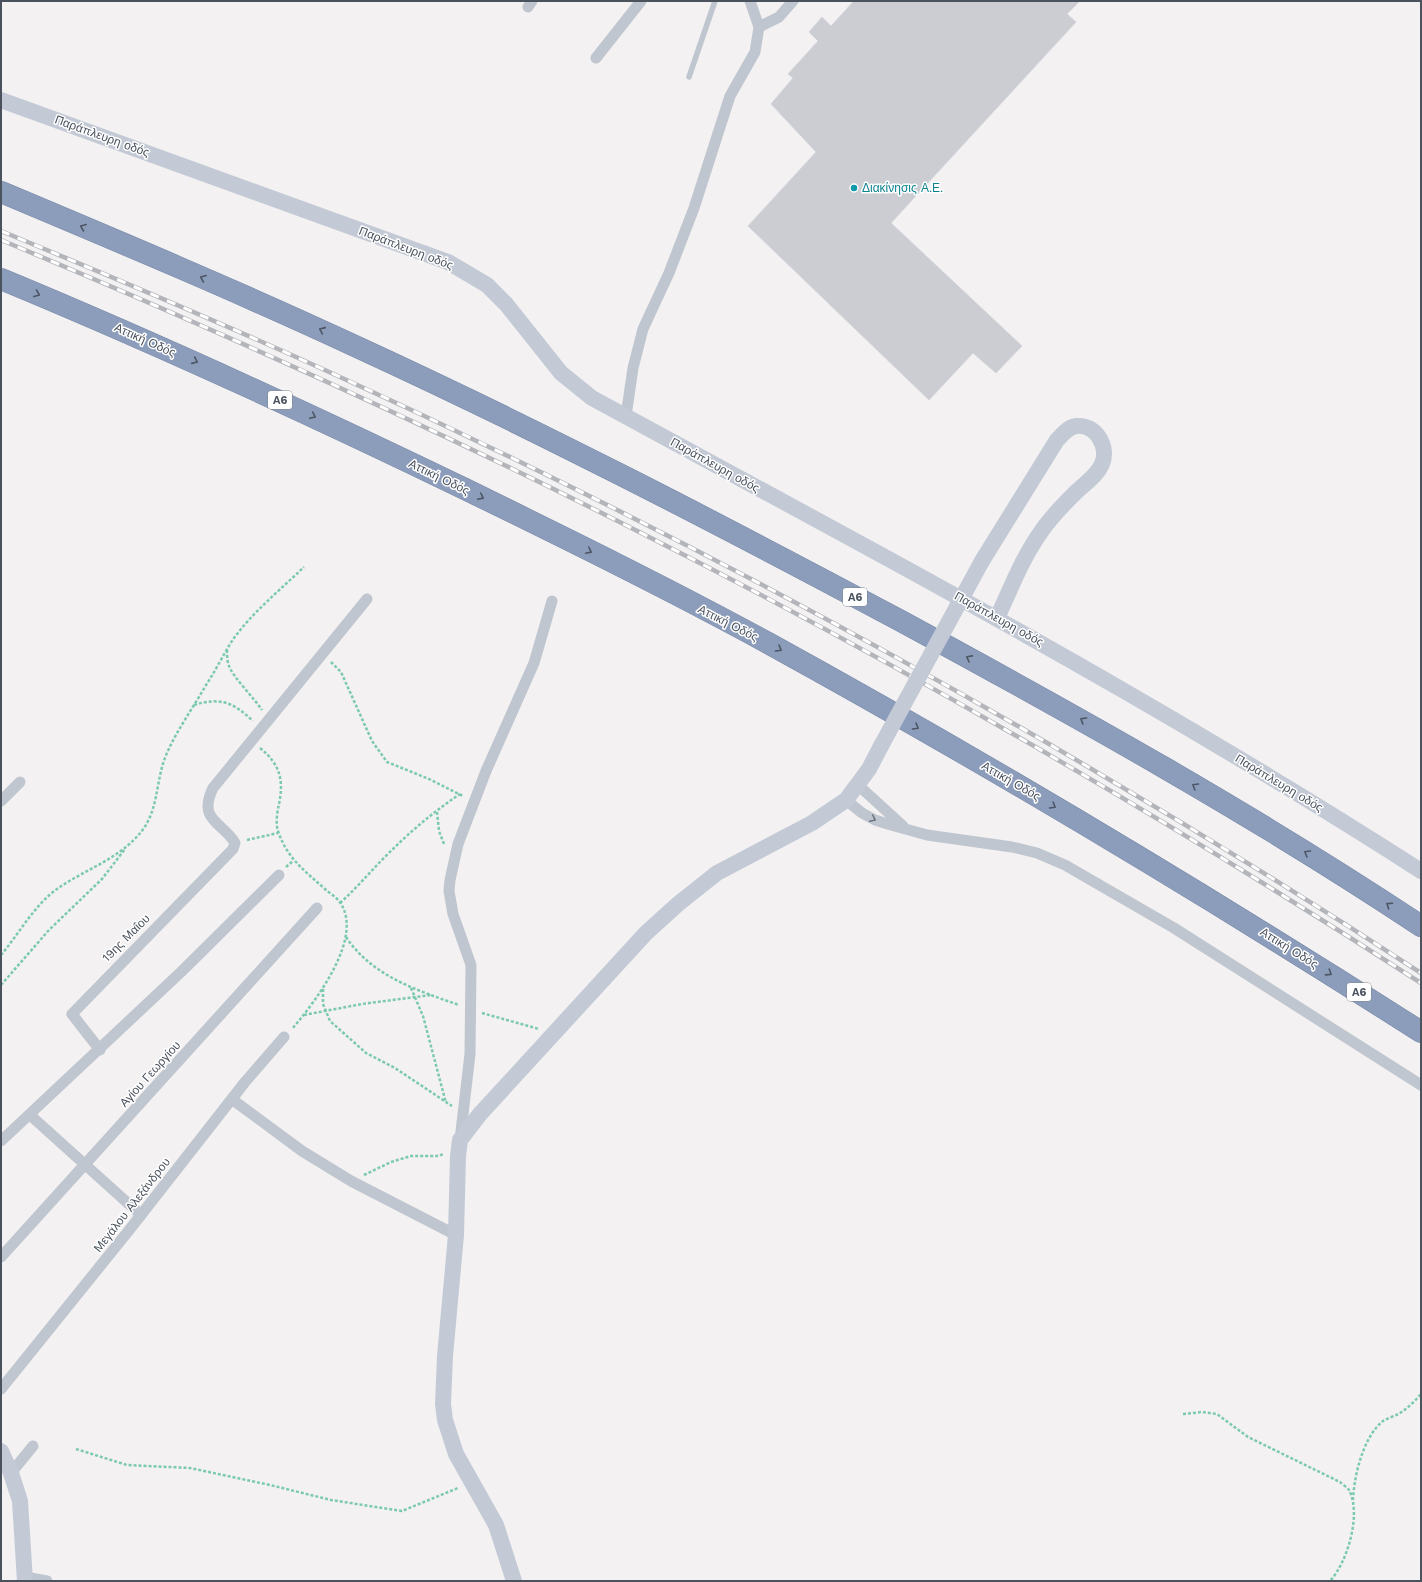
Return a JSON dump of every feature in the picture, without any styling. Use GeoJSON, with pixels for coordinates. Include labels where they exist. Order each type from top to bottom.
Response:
{"type":"FeatureCollection","features":[{"type":"Feature","properties":{"kind":"highway","name":"Α6"},"geometry":{"type":"LineString","coordinates":[[1,192],[127,245],[357,346],[590,459],[752,541],[1064,710],[1340,872],[1421,926]]}},
{"type":"Feature","properties":{"kind":"highway","name":"Αττική Οδός"},"geometry":{"type":"LineString","coordinates":[[1,279],[222,373],[323,420],[554,533],[766,642],[1014,783],[1296,952],[1421,1032]]}},
{"type":"Feature","properties":{"kind":"street"},"geometry":{"type":"LineString","coordinates":[[596,58],[641,1]]}},
{"type":"Feature","properties":{"kind":"street"},"geometry":{"type":"LineString","coordinates":[[626,416],[632,368],[643,329],[669,273],[694,208],[730,96],[755,52],[759,27],[750,1]]}},
{"type":"Feature","properties":{"kind":"street"},"geometry":{"type":"LineString","coordinates":[[759,27],[779,17],[793,1]]}},
{"type":"Feature","properties":{"kind":"street","name":"Παράπλευρη οδός"},"geometry":{"type":"LineString","coordinates":[[1,100],[448,262],[487,285],[561,373],[592,398],[997,618],[1125,691],[1355,828],[1421,871]]}},
{"type":"Feature","properties":{"kind":"street"},"geometry":{"type":"LineString","coordinates":[[460,1140],[480,1114],[646,933],[698,887],[717,873],[812,823],[846,800],[869,769],[982,561],[1057,440],[1067,430],[1076,426],[1087,428],[1096,434],[1103,444],[1105,453],[1102,465],[1090,480],[1058,510],[1042,529],[1021,566],[997,618]]}},
{"type":"Feature","properties":{"kind":"street"},"geometry":{"type":"LineString","coordinates":[[234,846],[231,836],[214,822],[208,810],[207,799],[213,788],[251,740],[367,599]]}},
{"type":"Feature","properties":{"kind":"street"},"geometry":{"type":"LineString","coordinates":[[514,1581],[496,1525],[452,1442],[445,1420],[443,1404],[445,1356],[456,1235],[458,1156],[470,1054],[471,1010],[471,965],[453,914],[449,891],[453,864],[474,802],[534,663],[552,601]]}},
{"type":"Feature","properties":{"kind":"street"},"geometry":{"type":"LineString","coordinates":[[1,801],[20,782]]}},
{"type":"Feature","properties":{"kind":"street"},"geometry":{"type":"LineString","coordinates":[[858,785],[906,828]]}},
{"type":"Feature","properties":{"kind":"street"},"geometry":{"type":"LineString","coordinates":[[846,800],[862,813],[875,820],[928,835],[1012,846],[1037,853],[1065,865],[1174,928],[1421,1085]]}},
{"type":"Feature","properties":{"kind":"street","name":"19ης Μαΐου"},"geometry":{"type":"LineString","coordinates":[[100,1050],[72,1014],[234,846]]}},
{"type":"Feature","properties":{"kind":"street"},"geometry":{"type":"LineString","coordinates":[[1,1141],[182,972],[279,875]]}},
{"type":"Feature","properties":{"kind":"street","name":"Αγίου Γεωργίου"},"geometry":{"type":"LineString","coordinates":[[1,1257],[317,908]]}},
{"type":"Feature","properties":{"kind":"street","name":"Μεγάλου Αλεξάνδρου"},"geometry":{"type":"LineString","coordinates":[[1,1389],[284,1037]]}},
{"type":"Feature","properties":{"kind":"street"},"geometry":{"type":"LineString","coordinates":[[232,1100],[302,1151],[351,1181],[456,1235]]}},
{"type":"Feature","properties":{"kind":"street"},"geometry":{"type":"LineString","coordinates":[[30,1115],[141,1215]]}},
{"type":"Feature","properties":{"kind":"street"},"geometry":{"type":"LineString","coordinates":[[11,1473],[33,1446]]}},
{"type":"Feature","properties":{"kind":"street"},"geometry":{"type":"LineString","coordinates":[[1,1451],[11,1473],[20,1501],[25,1579],[47,1581]]}},
{"type":"Feature","properties":{"kind":"lane"},"geometry":{"type":"LineString","coordinates":[[688,77],[715,1]]}},
{"type":"Feature","properties":{"kind":"path"},"geometry":{"type":"LineString","coordinates":[[1,985],[49,930],[102,879],[128,845],[144,828],[152,812],[161,769],[167,752],[234,638],[254,615],[304,567]]}},
{"type":"Feature","properties":{"kind":"path"},"geometry":{"type":"LineString","coordinates":[[227,650],[228,664],[231,671],[252,695],[264,724]]}},
{"type":"Feature","properties":{"kind":"path"},"geometry":{"type":"LineString","coordinates":[[323,654],[341,672],[372,741],[387,762],[429,779],[474,802]]}},
{"type":"Feature","properties":{"kind":"path"},"geometry":{"type":"LineString","coordinates":[[194,705],[209,700],[218,700],[236,707],[264,724]]}},
{"type":"Feature","properties":{"kind":"path"},"geometry":{"type":"LineString","coordinates":[[251,740],[270,756],[278,766],[281,782],[277,815],[278,833],[293,861],[340,903],[345,913],[348,929],[338,959],[322,988],[304,1015],[284,1037]]}},
{"type":"Feature","properties":{"kind":"path"},"geometry":{"type":"LineString","coordinates":[[340,903],[367,878],[393,849],[460,794]]}},
{"type":"Feature","properties":{"kind":"path"},"geometry":{"type":"LineString","coordinates":[[437,812],[439,831],[453,864]]}},
{"type":"Feature","properties":{"kind":"path"},"geometry":{"type":"LineString","coordinates":[[234,846],[278,833]]}},
{"type":"Feature","properties":{"kind":"path"},"geometry":{"type":"LineString","coordinates":[[1,955],[32,913],[52,893],[70,880],[114,856],[128,845]]}},
{"type":"Feature","properties":{"kind":"path"},"geometry":{"type":"LineString","coordinates":[[346,937],[354,948],[375,967],[411,987],[471,1010],[555,1033]]}},
{"type":"Feature","properties":{"kind":"path"},"geometry":{"type":"LineString","coordinates":[[411,987],[423,1016],[446,1103]]}},
{"type":"Feature","properties":{"kind":"path"},"geometry":{"type":"LineString","coordinates":[[322,988],[323,1004],[330,1021],[366,1053],[395,1068],[463,1113]]}},
{"type":"Feature","properties":{"kind":"path"},"geometry":{"type":"LineString","coordinates":[[304,1015],[431,995]]}},
{"type":"Feature","properties":{"kind":"path"},"geometry":{"type":"LineString","coordinates":[[351,1181],[391,1162],[411,1156],[439,1156],[448,1152],[460,1140]]}},
{"type":"Feature","properties":{"kind":"path"},"geometry":{"type":"LineString","coordinates":[[1330,1581],[1337,1574],[1346,1556],[1352,1528],[1354,1483],[1360,1459],[1375,1430],[1384,1421],[1400,1413],[1421,1394]]}},
{"type":"Feature","properties":{"kind":"path"},"geometry":{"type":"LineString","coordinates":[[1183,1414],[1202,1412],[1217,1414],[1248,1437],[1340,1482],[1348,1490],[1353,1503]]}},
{"type":"Feature","properties":{"kind":"path"},"geometry":{"type":"LineString","coordinates":[[76,1449],[127,1465],[190,1468],[331,1500],[402,1511],[450,1491],[473,1484]]}},
{"type":"Feature","properties":{"kind":"building","name":"Διακίνησις Α.Ε."},"geometry":{"type":"Polygon","coordinates":[[[854,1],[1080,1],[1067,14],[1076,22],[891,223],[1022,346],[996,373],[973,353],[929,400],[748,226],[816,152],[771,104],[793,78],[788,74],[818,41],[809,32],[822,17],[831,26],[854,1]]]}},
{"type":"Feature","properties":{"kind":"railway"},"geometry":{"type":"LineString","coordinates":[[1,231],[327,371],[469,437],[748,577],[885,651],[1156,807],[1421,973]]}},
{"type":"Feature","properties":{"kind":"railway"},"geometry":{"type":"LineString","coordinates":[[1,240],[166,310],[330,383],[492,459],[752,590],[850,642],[1043,751],[1234,865],[1421,983]]}},
{"type":"Feature","properties":{"kind":"place","name":"Διακίνησις Α.Ε."},"geometry":{"type":"Point","coordinates":[854,188]}}]}
